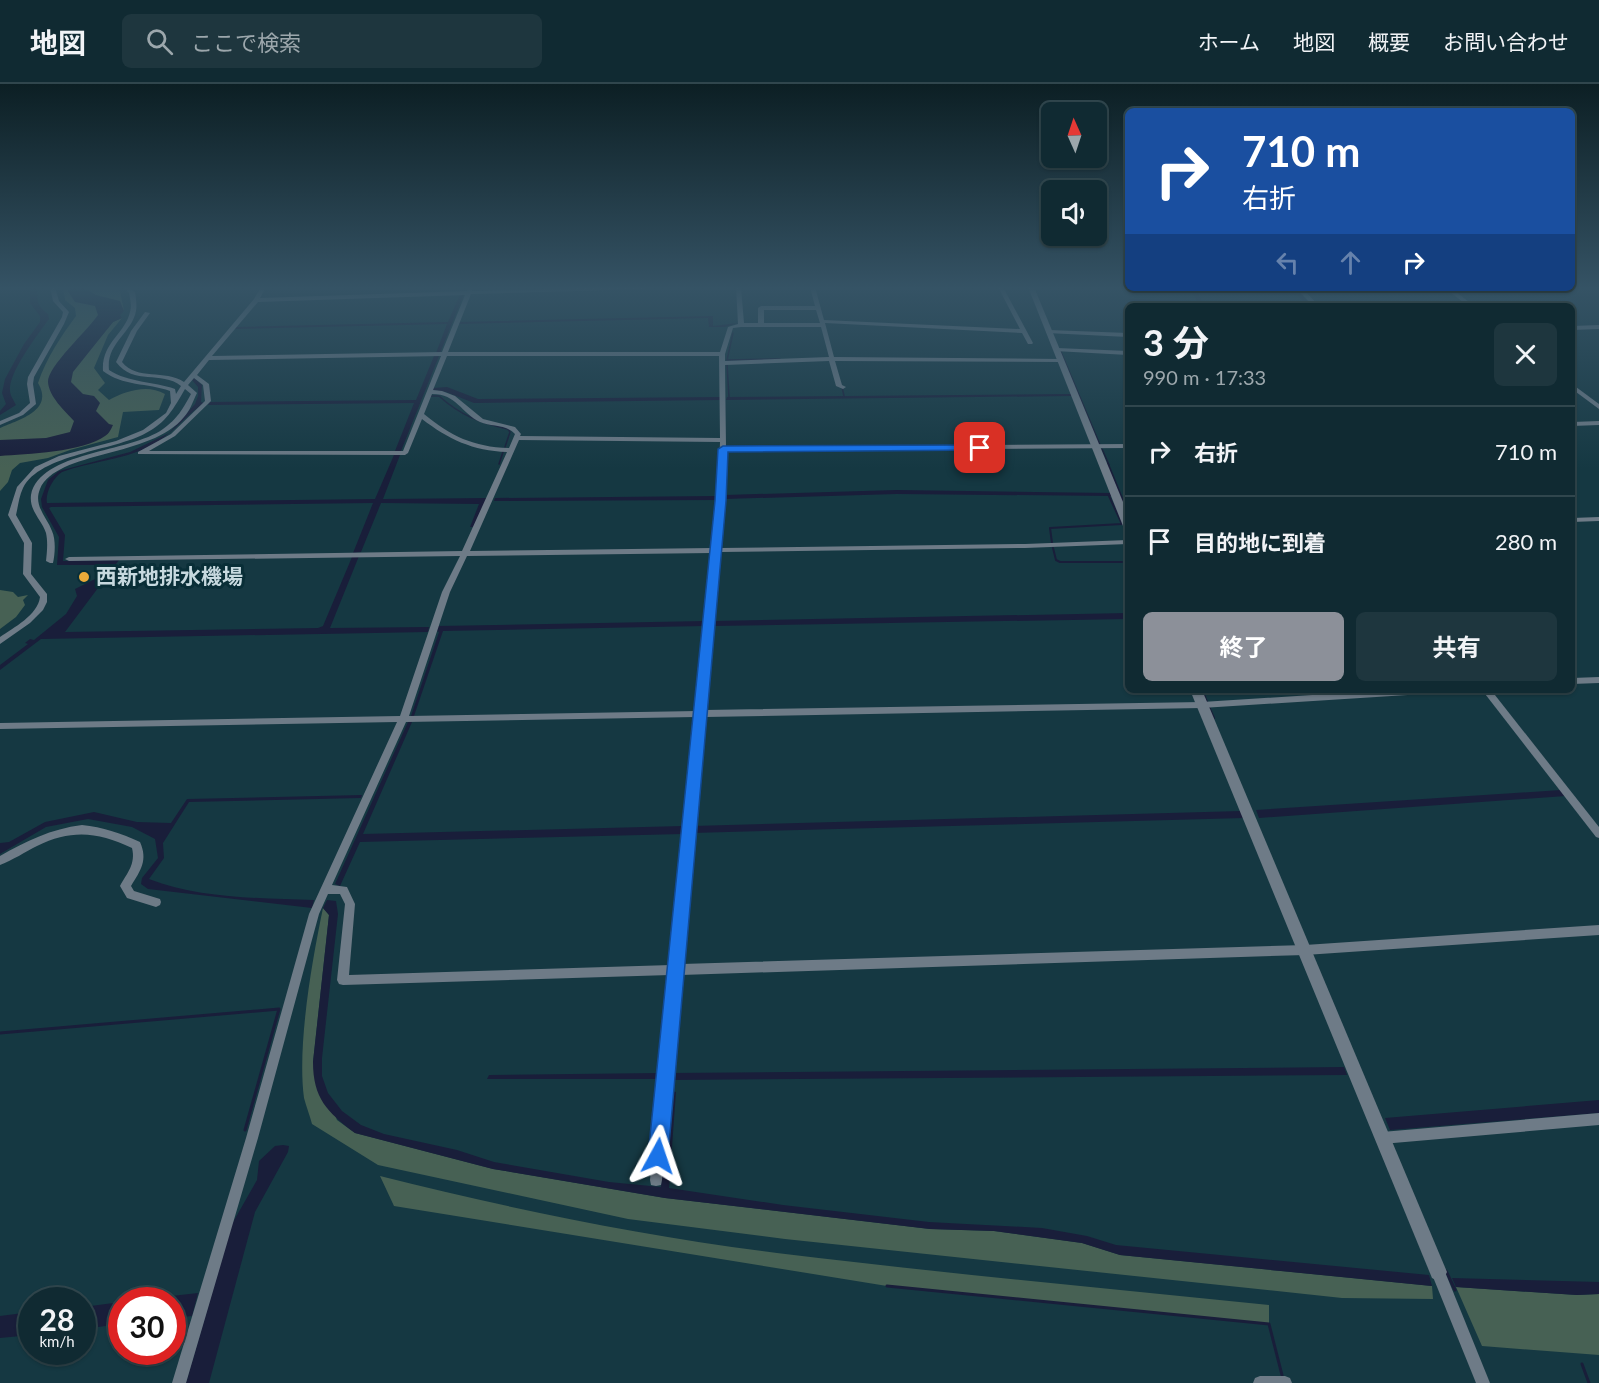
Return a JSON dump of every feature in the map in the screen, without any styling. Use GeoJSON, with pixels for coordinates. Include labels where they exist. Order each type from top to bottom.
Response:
{"type":"FeatureCollection","features":[{"type":"Feature","properties":{"kind":"street"},"geometry":{"type":"LineString","coordinates":[[0,423],[21,414],[33,404],[33,396],[28,385],[46,348]]}},
{"type":"Feature","properties":{"kind":"street"},"geometry":{"type":"LineString","coordinates":[[112,348],[104,364],[106,371],[118,379],[173,390],[174,403]]}},
{"type":"Feature","properties":{"kind":"street"},"geometry":{"type":"LineString","coordinates":[[50,561],[49,530],[37,513],[34,504],[43,476],[73,462],[127,449],[162,432],[177,420],[191,402],[194,393],[175,379],[134,373],[123,368],[119,362],[126,348]]}},
{"type":"Feature","properties":{"kind":"street"},"geometry":{"type":"LineString","coordinates":[[0,641],[37,613],[44,601],[44,596],[30,582],[27,574],[28,543],[12,515],[16,494],[25,477],[41,466],[56,460],[137,437],[159,421],[180,396],[184,386],[217,348]]}},
{"type":"Feature","properties":{"kind":"street"},"geometry":{"type":"LineString","coordinates":[[193,375],[206,384],[207,401],[204,406],[173,435],[140,453],[405,453],[447,348]]}},
{"type":"Feature","properties":{"kind":"street"},"geometry":{"type":"LineString","coordinates":[[656,1180],[721,501],[722,354],[724,348]]}},
{"type":"Feature","properties":{"kind":"street"},"geometry":{"type":"LineString","coordinates":[[828,348],[841,386]]}},
{"type":"Feature","properties":{"kind":"street"},"geometry":{"type":"LineString","coordinates":[[1125,353],[1057,350],[1125,519]]}},
{"type":"Feature","properties":{"kind":"street"},"geometry":{"type":"LineString","coordinates":[[208,358],[445,354],[722,354]]}},
{"type":"Feature","properties":{"kind":"street"},"geometry":{"type":"LineString","coordinates":[[723,363],[831,359],[1061,361]]}},
{"type":"Feature","properties":{"kind":"street"},"geometry":{"type":"LineString","coordinates":[[1575,388],[1599,407]]}},
{"type":"Feature","properties":{"kind":"street"},"geometry":{"type":"LineString","coordinates":[[179,1383],[252,1138],[314,914],[403,720],[446,592],[516,438],[517,430],[481,420],[453,397],[429,392]]}},
{"type":"Feature","properties":{"kind":"street"},"geometry":{"type":"LineString","coordinates":[[420,414],[447,436],[459,442],[490,449],[511,450]]}},
{"type":"Feature","properties":{"kind":"street"},"geometry":{"type":"LineString","coordinates":[[1575,424],[1599,423]]}},
{"type":"Feature","properties":{"kind":"street"},"geometry":{"type":"LineString","coordinates":[[516,438],[723,445],[1125,446]]}},
{"type":"Feature","properties":{"kind":"street"},"geometry":{"type":"LineString","coordinates":[[1575,520],[1599,519]]}},
{"type":"Feature","properties":{"kind":"street"},"geometry":{"type":"LineString","coordinates":[[69,559],[715,551],[1125,542]]}},
{"type":"Feature","properties":{"kind":"street"},"geometry":{"type":"LineString","coordinates":[[1575,681],[1599,680]]}},
{"type":"Feature","properties":{"kind":"street"},"geometry":{"type":"LineString","coordinates":[[1197,693],[1483,1383]]}},
{"type":"Feature","properties":{"kind":"street"},"geometry":{"type":"LineString","coordinates":[[0,726],[1202,705],[1392,693]]}},
{"type":"Feature","properties":{"kind":"street"},"geometry":{"type":"LineString","coordinates":[[1488,693],[1599,834]]}},
{"type":"Feature","properties":{"kind":"street"},"geometry":{"type":"LineString","coordinates":[[0,861],[55,832],[101,831],[136,845],[140,854],[139,863],[125,886],[131,895],[156,902]]}},
{"type":"Feature","properties":{"kind":"street"},"geometry":{"type":"LineString","coordinates":[[325,889],[343,890],[350,904],[343,980],[1305,950],[1599,930]]}},
{"type":"Feature","properties":{"kind":"street"},"geometry":{"type":"LineString","coordinates":[[1382,1138],[1599,1119]]}},
{"type":"Feature","properties":{"kind":"street"},"geometry":{"type":"LineString","coordinates":[[1260,1383],[1285,1383]]}},
{"type":"Feature","properties":{"kind":"green space"},"geometry":{"type":"Polygon","coordinates":[[[54,348],[76,348],[57,371],[83,422],[77,431],[43,441],[0,442],[0,428],[25,417],[39,407],[42,392],[38,383],[54,348]]]}},
{"type":"Feature","properties":{"kind":"green space"},"geometry":{"type":"Polygon","coordinates":[[[92,348],[103,348],[94,368],[105,383],[98,390],[109,400],[122,394],[144,389],[165,394],[159,410],[123,412],[118,437],[48,458],[20,463],[12,470],[8,482],[0,491],[0,453],[95,438],[66,382],[92,348]]]}},
{"type":"Feature","properties":{"kind":"green space"},"geometry":{"type":"Polygon","coordinates":[[[0,590],[13,592],[18,597],[28,595],[23,600],[25,605],[16,617],[0,629],[0,590]]]}},
{"type":"Feature","properties":{"kind":"green space"},"geometry":{"type":"Polygon","coordinates":[[[323,908],[329,915],[313,1062],[337,1120],[355,1133],[493,1169],[665,1198],[930,1229],[994,1231],[1082,1243],[1120,1255],[1432,1286],[1433,1299],[1342,1298],[785,1239],[628,1219],[378,1165],[312,1124],[304,1098],[302,1053],[304,1029],[310,977],[323,908]]]}},
{"type":"Feature","properties":{"kind":"green space"},"geometry":{"type":"Polygon","coordinates":[[[380,1176],[478,1200],[577,1220],[727,1246],[900,1267],[1269,1305],[1269,1324],[887,1286],[394,1206],[380,1176]]]}},
{"type":"Feature","properties":{"kind":"green space"},"geometry":{"type":"Polygon","coordinates":[[[1456,1287],[1577,1295],[1599,1294],[1599,1355],[1482,1346],[1456,1287]]]}},
{"type":"Feature","properties":{"kind":"water"},"geometry":{"type":"Polygon","coordinates":[[[22,348],[29,348],[11,383],[11,396],[16,405],[0,415],[0,411],[6,404],[2,393],[5,379],[22,348]]]}},
{"type":"Feature","properties":{"kind":"water"},"geometry":{"type":"Polygon","coordinates":[[[70,348],[93,348],[73,372],[71,382],[83,394],[94,396],[100,403],[96,411],[113,425],[110,431],[96,441],[83,446],[0,456],[0,440],[46,438],[70,432],[74,421],[51,393],[48,382],[49,375],[70,348]]]}},
{"type":"Feature","properties":{"kind":"water"},"geometry":{"type":"Polygon","coordinates":[[[434,356],[439,356],[401,451],[395,451],[414,403],[208,405],[210,402],[416,400],[434,356]]]}},
{"type":"Feature","properties":{"kind":"water"},"geometry":{"type":"Polygon","coordinates":[[[194,378],[202,385],[201,402],[204,403],[170,432],[195,404],[198,387],[192,380],[194,378]]]}},
{"type":"Feature","properties":{"kind":"water"},"geometry":{"type":"Polygon","coordinates":[[[447,387],[478,399],[721,397],[721,400],[474,403],[446,392],[432,390],[447,387]]]}},
{"type":"Feature","properties":{"kind":"water"},"geometry":{"type":"Polygon","coordinates":[[[1071,394],[1072,396],[726,400],[727,397],[1071,394]]]}},
{"type":"Feature","properties":{"kind":"water"},"geometry":{"type":"Polygon","coordinates":[[[168,433],[156,443],[137,452],[62,472],[50,486],[47,503],[375,499],[394,455],[400,455],[383,499],[488,498],[474,527],[470,527],[479,504],[381,503],[361,552],[353,553],[373,503],[51,507],[49,508],[65,535],[63,561],[119,560],[65,632],[318,628],[323,626],[352,557],[359,556],[330,628],[429,627],[428,632],[41,639],[0,670],[0,665],[28,644],[25,643],[30,639],[34,640],[66,614],[77,596],[75,589],[99,577],[108,565],[57,565],[59,537],[42,507],[41,499],[48,480],[59,471],[130,452],[168,433]]]}},
{"type":"Feature","properties":{"kind":"water"},"geometry":{"type":"Polygon","coordinates":[[[897,490],[1111,493],[1112,496],[897,494],[725,499],[725,495],[897,490]]]}},
{"type":"Feature","properties":{"kind":"water"},"geometry":{"type":"Polygon","coordinates":[[[717,496],[717,500],[494,501],[495,498],[717,496]]]}},
{"type":"Feature","properties":{"kind":"water"},"geometry":{"type":"Polygon","coordinates":[[[1125,613],[1125,619],[713,626],[713,621],[1125,613]]]}},
{"type":"Feature","properties":{"kind":"water"},"geometry":{"type":"Polygon","coordinates":[[[705,621],[705,626],[443,631],[414,716],[411,716],[439,632],[437,631],[438,626],[705,621]]]}},
{"type":"Feature","properties":{"kind":"water"},"geometry":{"type":"Polygon","coordinates":[[[408,722],[412,722],[363,834],[683,826],[683,834],[360,842],[340,886],[335,884],[408,722]]]}},
{"type":"Feature","properties":{"kind":"water"},"geometry":{"type":"Polygon","coordinates":[[[1561,790],[1566,796],[1259,818],[1256,810],[1561,790]]]}},
{"type":"Feature","properties":{"kind":"water"},"geometry":{"type":"Polygon","coordinates":[[[362,795],[361,798],[189,802],[163,843],[164,858],[149,879],[169,886],[210,894],[314,900],[312,908],[148,889],[141,884],[142,878],[158,858],[155,839],[132,827],[88,819],[46,827],[0,854],[0,843],[9,842],[45,822],[94,812],[137,822],[171,823],[187,799],[362,795]]]}},
{"type":"Feature","properties":{"kind":"water"},"geometry":{"type":"Polygon","coordinates":[[[1241,811],[1244,818],[692,833],[693,826],[1241,811]]]}},
{"type":"Feature","properties":{"kind":"water"},"geometry":{"type":"Polygon","coordinates":[[[327,900],[336,901],[338,914],[322,1076],[328,1093],[342,1111],[361,1125],[384,1134],[457,1150],[494,1162],[609,1182],[661,1187],[668,1091],[676,1092],[669,1188],[783,1205],[929,1222],[1042,1228],[1087,1236],[1116,1245],[1429,1275],[1432,1286],[1120,1255],[1082,1243],[994,1231],[930,1229],[665,1198],[493,1169],[355,1133],[329,1111],[319,1095],[314,1075],[313,1062],[329,915],[323,908],[327,900]]]}},
{"type":"Feature","properties":{"kind":"water"},"geometry":{"type":"Polygon","coordinates":[[[1344,1067],[1347,1075],[669,1080],[669,1073],[1344,1067]]]}},
{"type":"Feature","properties":{"kind":"water"},"geometry":{"type":"Polygon","coordinates":[[[659,1073],[658,1079],[487,1079],[489,1075],[659,1073]]]}},
{"type":"Feature","properties":{"kind":"water"},"geometry":{"type":"Polygon","coordinates":[[[1599,1100],[1599,1113],[1390,1130],[1385,1118],[1599,1100]]]}},
{"type":"Feature","properties":{"kind":"water"},"geometry":{"type":"Polygon","coordinates":[[[275,1146],[289,1146],[288,1152],[255,1212],[209,1383],[186,1383],[232,1224],[257,1180],[259,1161],[275,1146]]]}},
{"type":"Feature","properties":{"kind":"water"},"geometry":{"type":"Polygon","coordinates":[[[1452,1278],[1599,1282],[1599,1294],[1577,1295],[1456,1287],[1452,1278]]]}},
{"type":"Feature","properties":{"kind":"water"},"geometry":{"type":"Polygon","coordinates":[[[198,1293],[192,1316],[186,1317],[186,1294],[198,1293]]]}},
{"type":"Feature","properties":{"kind":"water"},"geometry":{"type":"Polygon","coordinates":[[[108,1304],[108,1326],[96,1327],[96,1305],[108,1304]]]}},
{"type":"Feature","properties":{"kind":"water"},"geometry":{"type":"Polygon","coordinates":[[[18,1314],[18,1336],[0,1338],[0,1316],[18,1314]]]}},
{"type":"Feature","properties":{"kind":"waterway"},"geometry":{"type":"LineString","coordinates":[[730,348],[727,360],[780,359]]}},
{"type":"Feature","properties":{"kind":"waterway"},"geometry":{"type":"LineString","coordinates":[[1061,352],[1100,445]]}},
{"type":"Feature","properties":{"kind":"waterway"},"geometry":{"type":"LineString","coordinates":[[727,364],[729,397]]}},
{"type":"Feature","properties":{"kind":"waterway"},"geometry":{"type":"LineString","coordinates":[[842,387],[844,396]]}},
{"type":"Feature","properties":{"kind":"waterway"},"geometry":{"type":"LineString","coordinates":[[430,396],[439,396],[471,417],[508,429],[510,432],[505,447]]}},
{"type":"Feature","properties":{"kind":"waterway"},"geometry":{"type":"LineString","coordinates":[[1102,449],[1109,465]]}},
{"type":"Feature","properties":{"kind":"waterway"},"geometry":{"type":"LineString","coordinates":[[499,464],[503,452]]}},
{"type":"Feature","properties":{"kind":"waterway"},"geometry":{"type":"LineString","coordinates":[[1108,464],[1125,506]]}},
{"type":"Feature","properties":{"kind":"waterway"},"geometry":{"type":"LineString","coordinates":[[1052,543],[1050,528],[1122,524],[1109,496]]}},
{"type":"Feature","properties":{"kind":"waterway"},"geometry":{"type":"LineString","coordinates":[[1053,548],[1056,560],[1060,562],[1122,562]]}},
{"type":"Feature","properties":{"kind":"waterway"},"geometry":{"type":"LineString","coordinates":[[1203,693],[1207,702]]}},
{"type":"Feature","properties":{"kind":"waterway"},"geometry":{"type":"LineString","coordinates":[[1209,707],[1214,718]]}},
{"type":"Feature","properties":{"kind":"waterway"},"geometry":{"type":"LineString","coordinates":[[0,1033],[279,1009],[245,1130]]}},
{"type":"Feature","properties":{"kind":"waterway"},"geometry":{"type":"LineString","coordinates":[[1446,1271],[1455,1290]]}},
{"type":"Feature","properties":{"kind":"waterway"},"geometry":{"type":"LineString","coordinates":[[887,1286],[1269,1324],[1282,1375]]}},
{"type":"Feature","properties":{"kind":"waterway"},"geometry":{"type":"LineString","coordinates":[[1582,1364],[1589,1383]]}},
{"type":"Feature","properties":{"kind":"place","name":"西新地排水機場"},"geometry":{"type":"Point","coordinates":[84,577]}},
{"type":"Feature","properties":{"kind":"route"},"geometry":{"type":"LineString","coordinates":[[658,1156],[721,501],[723,449],[980,448]]}}]}
